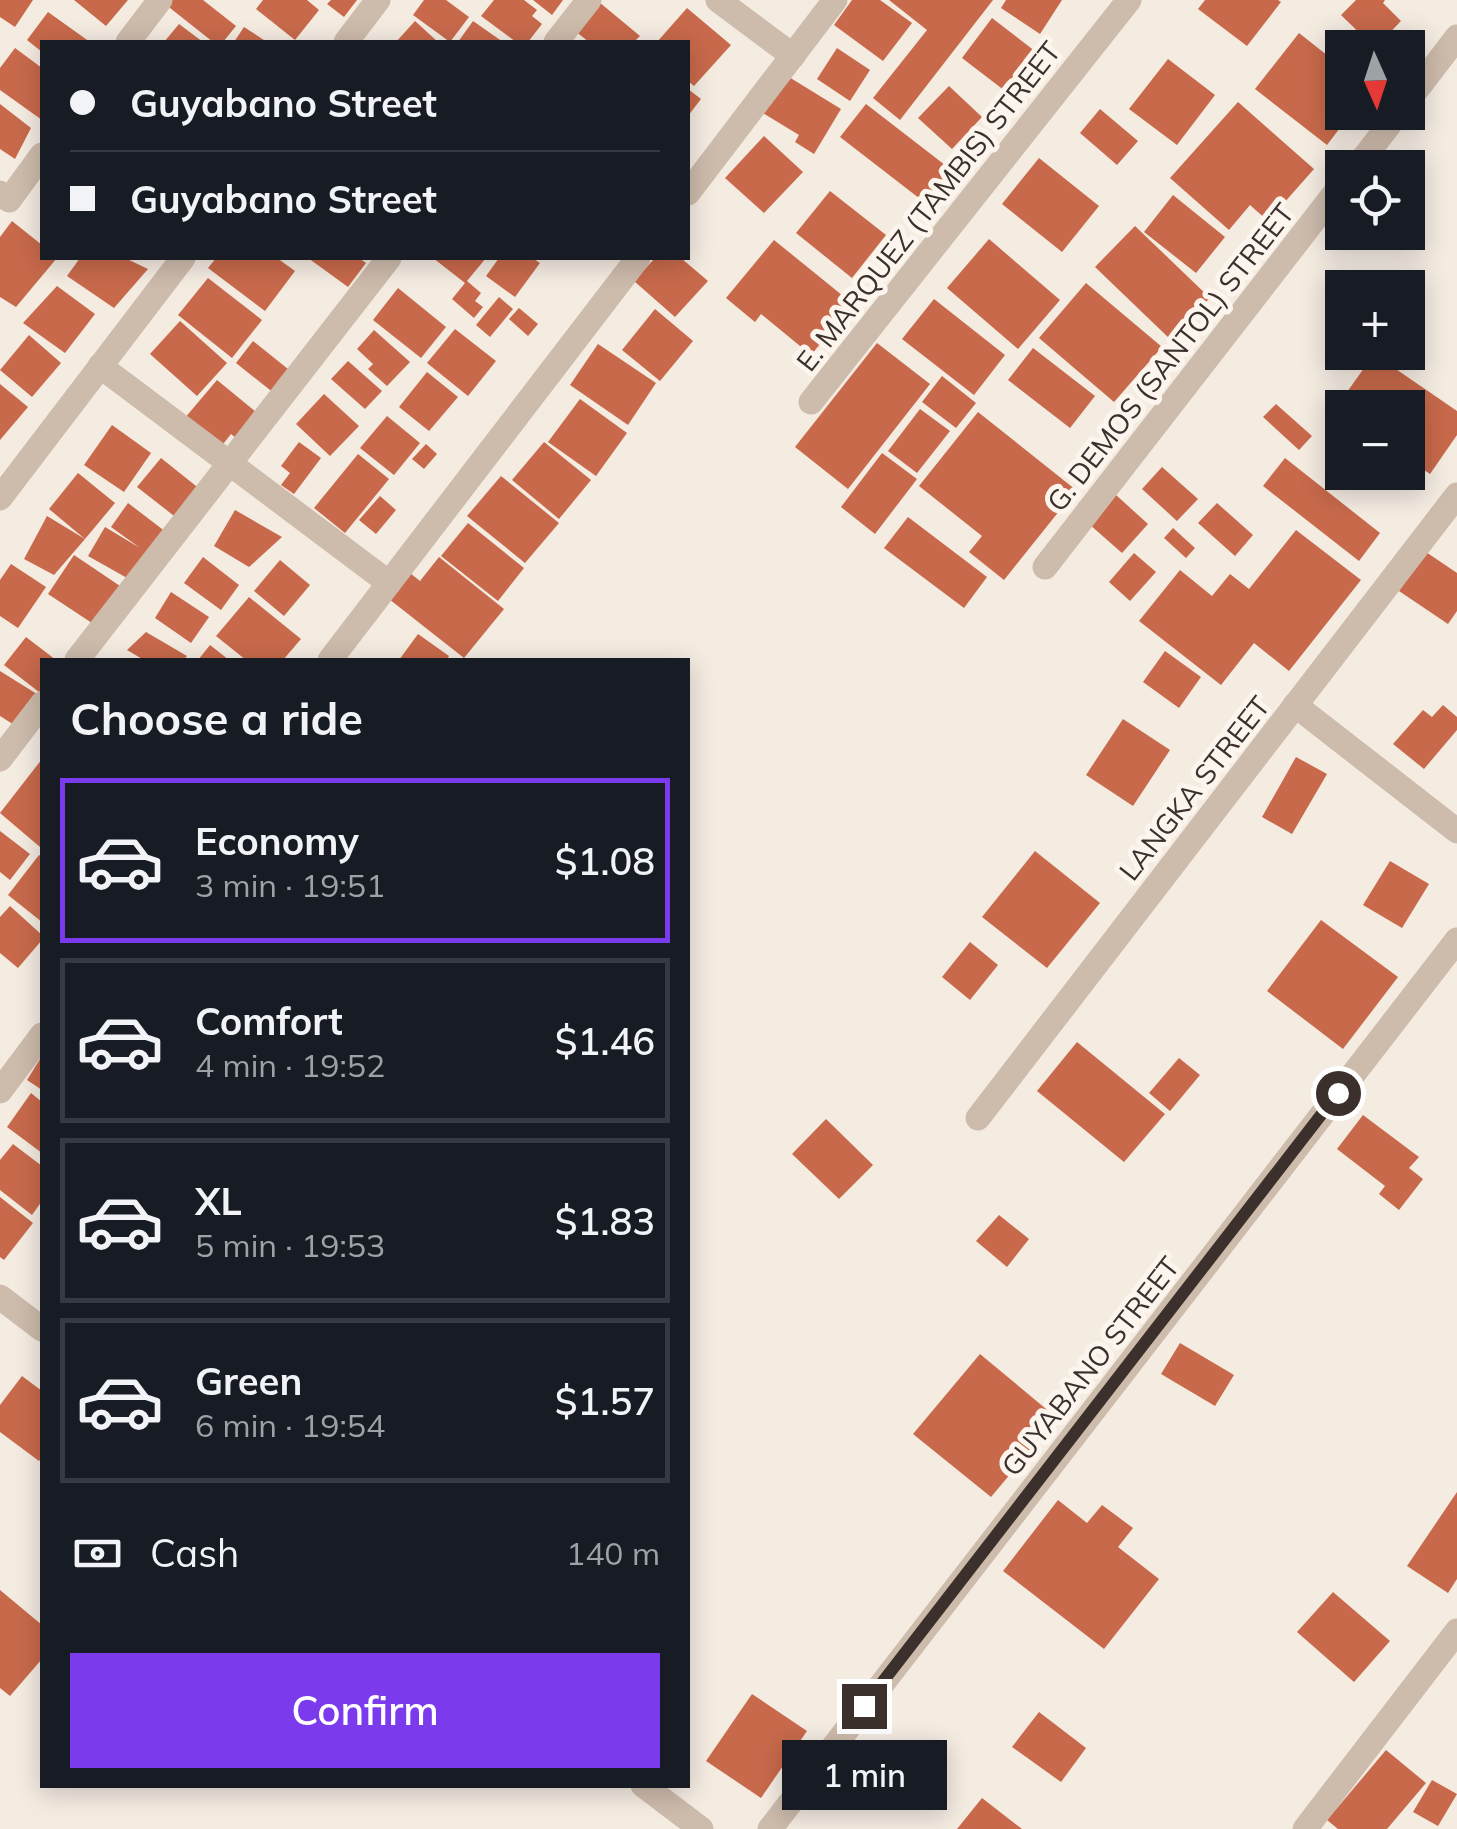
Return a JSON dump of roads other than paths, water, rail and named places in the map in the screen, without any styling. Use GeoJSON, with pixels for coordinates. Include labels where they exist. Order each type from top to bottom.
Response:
{"type":"FeatureCollection","features":[{"type":"Feature","properties":{"kind":"street"},"geometry":{"type":"LineString","coordinates":[[130,40],[160,0]]}},
{"type":"Feature","properties":{"kind":"street"},"geometry":{"type":"LineString","coordinates":[[348,40],[378,0]]}},
{"type":"Feature","properties":{"kind":"street"},"geometry":{"type":"LineString","coordinates":[[558,40],[589,0]]}},
{"type":"Feature","properties":{"kind":"street"},"geometry":{"type":"LineString","coordinates":[[718,0],[793,56]]}},
{"type":"Feature","properties":{"kind":"street"},"geometry":{"type":"LineString","coordinates":[[690,190],[835,0]]}},
{"type":"Feature","properties":{"kind":"street","name":"E. MARQUEZ (TAMBIS) STREET"},"geometry":{"type":"LineString","coordinates":[[811,402],[1129,0]]}},
{"type":"Feature","properties":{"kind":"street"},"geometry":{"type":"LineString","coordinates":[[1425,79],[1457,38]]}},
{"type":"Feature","properties":{"kind":"street"},"geometry":{"type":"LineString","coordinates":[[4,196],[40,157]]}},
{"type":"Feature","properties":{"kind":"street","name":"G. DEMOS (SANTOL) STREET"},"geometry":{"type":"LineString","coordinates":[[1045,567],[1325,206]]}},
{"type":"Feature","properties":{"kind":"street"},"geometry":{"type":"LineString","coordinates":[[0,498],[181,260]]}},
{"type":"Feature","properties":{"kind":"street"},"geometry":{"type":"LineString","coordinates":[[79,658],[387,260]]}},
{"type":"Feature","properties":{"kind":"street"},"geometry":{"type":"LineString","coordinates":[[332,658],[636,260]]}},
{"type":"Feature","properties":{"kind":"street"},"geometry":{"type":"LineString","coordinates":[[100,366],[389,583]]}},
{"type":"Feature","properties":{"kind":"street","name":"LANGKA STREET"},"geometry":{"type":"LineString","coordinates":[[978,1118],[1457,494]]}},
{"type":"Feature","properties":{"kind":"street"},"geometry":{"type":"LineString","coordinates":[[1295,705],[1457,831]]}},
{"type":"Feature","properties":{"kind":"street"},"geometry":{"type":"LineString","coordinates":[[0,759],[40,707]]}},
{"type":"Feature","properties":{"kind":"street","name":"GUYABANO STREET"},"geometry":{"type":"LineString","coordinates":[[770,1829],[1457,940]]}},
{"type":"Feature","properties":{"kind":"street"},"geometry":{"type":"LineString","coordinates":[[0,1090],[40,1038]]}},
{"type":"Feature","properties":{"kind":"street"},"geometry":{"type":"LineString","coordinates":[[0,1297],[40,1327]]}},
{"type":"Feature","properties":{"kind":"street"},"geometry":{"type":"LineString","coordinates":[[1305,1829],[1457,1632]]}},
{"type":"Feature","properties":{"kind":"street"},"geometry":{"type":"LineString","coordinates":[[647,1788],[701,1829]]}}]}
